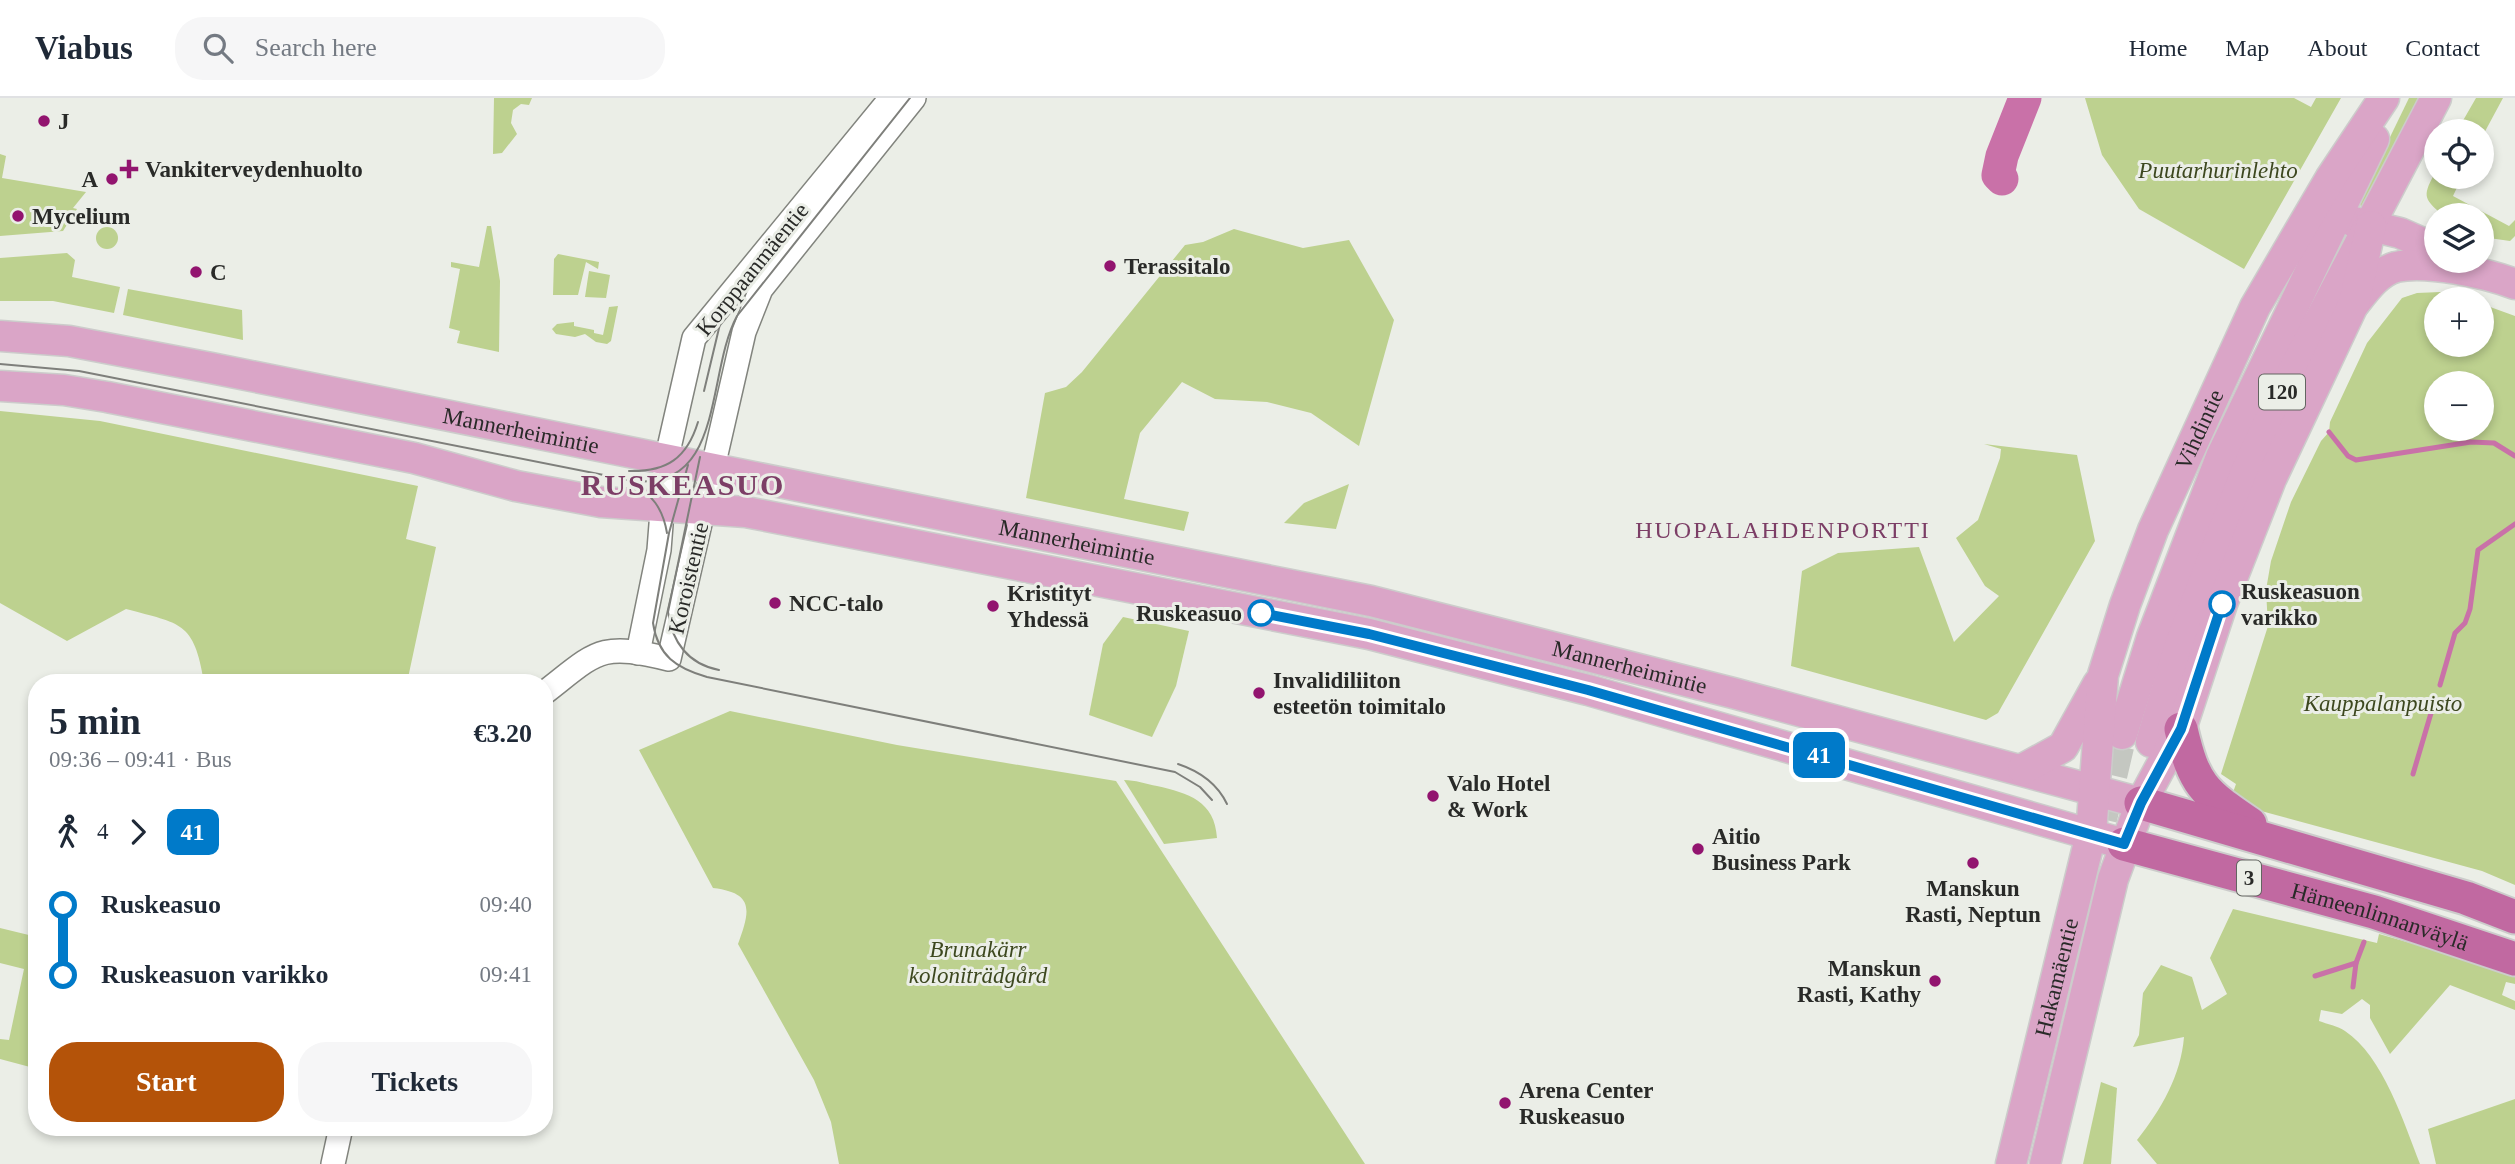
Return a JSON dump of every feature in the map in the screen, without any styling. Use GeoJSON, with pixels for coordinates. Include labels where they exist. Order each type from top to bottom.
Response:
{"type":"FeatureCollection","features":[{"type":"Feature","properties":{"kind":"highway"},"geometry":{"type":"LineString","coordinates":[[2181,729],[2189,763],[2211,798],[2275,841]]}},
{"type":"Feature","properties":{"kind":"highway","name":"Hämeenlinnanväylä"},"geometry":{"type":"LineString","coordinates":[[2141,803],[2466,898],[2515,917]]}},
{"type":"Feature","properties":{"kind":"highway","name":"Hämeenlinnanväylä"},"geometry":{"type":"LineString","coordinates":[[2124,844],[2374,912],[2515,959]]}},
{"type":"Feature","properties":{"kind":"main road","name":"Vihdintie"},"geometry":{"type":"LineString","coordinates":[[2096,790],[2103,675],[2153,530],[2255,307],[2297,233],[2384,98]]}},
{"type":"Feature","properties":{"kind":"main road","name":"Vihdintie"},"geometry":{"type":"LineString","coordinates":[[2122,734],[2152,637],[2221,457],[2394,98]]}},
{"type":"Feature","properties":{"kind":"main road","name":"120"},"geometry":{"type":"LineString","coordinates":[[2151,742],[2180,645],[2247,469],[2297,363],[2436,98]]}},
{"type":"Feature","properties":{"kind":"main road"},"geometry":{"type":"LineString","coordinates":[[2297,233],[2355,222],[2400,233],[2424,244]]}},
{"type":"Feature","properties":{"kind":"main road"},"geometry":{"type":"LineString","coordinates":[[2141,803],[2181,729],[2241,554],[2282,455],[2354,303],[2371,226]]}},
{"type":"Feature","properties":{"kind":"main road"},"geometry":{"type":"LineString","coordinates":[[2354,303],[2378,276],[2395,267],[2423,265],[2484,275],[2515,284]]}},
{"type":"Feature","properties":{"kind":"main road"},"geometry":{"type":"LineString","coordinates":[[2480,273],[2484,275]]}},
{"type":"Feature","properties":{"kind":"main road","name":"Mannerheimintie"},"geometry":{"type":"LineString","coordinates":[[0,337],[69,341],[1384,604],[2023,769],[2141,803]]}},
{"type":"Feature","properties":{"kind":"main road","name":"Mannerheimintie"},"geometry":{"type":"LineString","coordinates":[[0,386],[64,390],[107,397],[414,458],[516,486],[622,505],[705,507],[746,512],[1369,634],[1601,694],[2124,844]]}},
{"type":"Feature","properties":{"kind":"main road"},"geometry":{"type":"LineString","coordinates":[[2023,769],[2063,747],[2103,675]]}},
{"type":"Feature","properties":{"kind":"main road","name":"Hakamäentie"},"geometry":{"type":"LineString","coordinates":[[2012,1157],[2091,834],[2096,790]]}},
{"type":"Feature","properties":{"kind":"main road","name":"Hakamäentie"},"geometry":{"type":"LineString","coordinates":[[2045,1160],[2124,844],[2141,803]]}},
{"type":"Feature","properties":{"kind":"main road"},"geometry":{"type":"LineString","coordinates":[[2012,1157],[2045,1160]]}},
{"type":"Feature","properties":{"kind":"street","name":"Korppaanmäentie"},"geometry":{"type":"LineString","coordinates":[[663,507],[666,461],[691,350],[700,328],[772,246],[891,98]]}},
{"type":"Feature","properties":{"kind":"street","name":"Korppaanmäentie"},"geometry":{"type":"LineString","coordinates":[[705,507],[744,332],[761,289],[914,98]]}},
{"type":"Feature","properties":{"kind":"street","name":"Koroistentie"},"geometry":{"type":"LineString","coordinates":[[638,653],[659,550],[663,507]]}},
{"type":"Feature","properties":{"kind":"street","name":"Koroistentie"},"geometry":{"type":"LineString","coordinates":[[553,686],[594,654],[612,650],[669,659],[705,507]]}},
{"type":"Feature","properties":{"kind":"street"},"geometry":{"type":"LineString","coordinates":[[333,1164],[339,1136]]}},
{"type":"Feature","properties":{"kind":"green space"},"geometry":{"type":"Polygon","coordinates":[[[494,98],[532,98],[529,105],[521,104],[513,110],[511,123],[517,134],[502,153],[493,154],[494,98]]]}},
{"type":"Feature","properties":{"kind":"green space","name":"Puutarhurinlehto"},"geometry":{"type":"Polygon","coordinates":[[[2085,98],[2294,98],[2311,107],[2316,98],[2341,98],[2244,269],[2139,209],[2102,155],[2085,98]]]}},
{"type":"Feature","properties":{"kind":"green space"},"geometry":{"type":"Polygon","coordinates":[[[2409,98],[2421,98],[2367,205],[2361,207],[2359,201],[2409,98]]]}},
{"type":"Feature","properties":{"kind":"green space"},"geometry":{"type":"Polygon","coordinates":[[[2476,98],[2503,98],[2492,119],[2464,119],[2476,98]]]}},
{"type":"Feature","properties":{"kind":"green space"},"geometry":{"type":"Polygon","coordinates":[[[0,154],[6,156],[2,178],[86,192],[73,208],[77,209],[63,231],[0,236],[0,154]]]}},
{"type":"Feature","properties":{"kind":"green space"},"geometry":{"type":"Polygon","coordinates":[[[2456,189],[2453,196],[2466,203],[2430,203],[2427,191],[2456,189]]]}},
{"type":"Feature","properties":{"kind":"green space"},"geometry":{"type":"Polygon","coordinates":[[[2494,218],[2509,226],[2515,220],[2515,236],[2510,241],[2494,239],[2494,218]]]}},
{"type":"Feature","properties":{"kind":"green space"},"geometry":{"type":"Polygon","coordinates":[[[487,226],[491,226],[500,281],[499,352],[457,343],[460,331],[449,328],[460,269],[451,267],[451,262],[479,267],[487,226]]]}},
{"type":"Feature","properties":{"kind":"green space"},"geometry":{"type":"Polygon","coordinates":[[[107,227],[115,230],[118,238],[115,246],[107,249],[99,246],[96,238],[99,230],[107,227]]]}},
{"type":"Feature","properties":{"kind":"green space"},"geometry":{"type":"Polygon","coordinates":[[[1234,229],[1303,248],[1349,240],[1394,320],[1359,446],[1311,413],[1267,402],[1215,399],[1182,382],[1140,433],[1124,499],[1189,512],[1184,531],[1026,498],[1045,393],[1066,387],[1082,372],[1185,245],[1203,242],[1234,229]]]}},
{"type":"Feature","properties":{"kind":"green space"},"geometry":{"type":"Polygon","coordinates":[[[67,253],[75,260],[72,277],[120,287],[114,313],[53,301],[0,301],[0,258],[67,253]]]}},
{"type":"Feature","properties":{"kind":"green space"},"geometry":{"type":"Polygon","coordinates":[[[558,254],[599,262],[598,269],[586,262],[578,295],[553,295],[554,259],[558,254]]]}},
{"type":"Feature","properties":{"kind":"green space"},"geometry":{"type":"Polygon","coordinates":[[[589,271],[610,275],[606,298],[585,297],[589,271]]]}},
{"type":"Feature","properties":{"kind":"green space"},"geometry":{"type":"Polygon","coordinates":[[[128,289],[242,310],[243,340],[123,315],[128,289]]]}},
{"type":"Feature","properties":{"kind":"green space","name":"Kauppalanpuisto"},"geometry":{"type":"Polygon","coordinates":[[[2424,293],[2424,357],[2494,357],[2494,308],[2515,316],[2515,885],[2482,871],[2250,808],[2231,798],[2236,784],[2221,774],[2268,626],[2266,590],[2271,561],[2291,502],[2321,441],[2329,432],[2330,422],[2367,343],[2402,298],[2424,293]]]}},
{"type":"Feature","properties":{"kind":"green space"},"geometry":{"type":"Polygon","coordinates":[[[618,306],[611,341],[607,344],[596,342],[585,334],[575,337],[556,334],[552,329],[557,324],[574,322],[574,326],[594,330],[594,333],[603,335],[609,307],[618,306]]]}},
{"type":"Feature","properties":{"kind":"green space"},"geometry":{"type":"Polygon","coordinates":[[[0,411],[100,421],[418,486],[406,539],[436,547],[409,674],[202,674],[189,636],[182,628],[160,618],[126,609],[67,641],[0,603],[0,411]]]}},
{"type":"Feature","properties":{"kind":"green space"},"geometry":{"type":"Polygon","coordinates":[[[1984,444],[2077,455],[2095,541],[1998,713],[1986,720],[1791,666],[1802,571],[1838,553],[1919,547],[1954,642],[1999,596],[1985,586],[1956,538],[1978,520],[2000,458],[2001,449],[1984,444]]]}},
{"type":"Feature","properties":{"kind":"green space"},"geometry":{"type":"Polygon","coordinates":[[[1349,484],[1336,529],[1284,523],[1304,503],[1349,484]]]}},
{"type":"Feature","properties":{"kind":"green space"},"geometry":{"type":"Polygon","coordinates":[[[1123,617],[1189,631],[1176,686],[1152,737],[1089,715],[1103,644],[1123,617]]]}},
{"type":"Feature","properties":{"kind":"green space","name":"Brunakärr koloniträdgård"},"geometry":{"type":"Polygon","coordinates":[[[730,711],[897,745],[1116,781],[1365,1164],[839,1164],[831,1122],[814,1080],[738,944],[746,913],[743,899],[727,890],[713,888],[639,750],[730,711]]]}},
{"type":"Feature","properties":{"kind":"green space"},"geometry":{"type":"Polygon","coordinates":[[[1124,780],[1168,789],[1198,801],[1211,815],[1217,838],[1164,844],[1124,780]]]}},
{"type":"Feature","properties":{"kind":"green space"},"geometry":{"type":"Polygon","coordinates":[[[2233,909],[2377,943],[2379,934],[2515,973],[2515,984],[2506,982],[2502,995],[2515,1001],[2515,1010],[2450,985],[2390,1054],[2370,1018],[2370,1005],[2362,999],[2342,1014],[2321,1010],[2319,1021],[2345,1031],[2358,1042],[2381,1073],[2391,1091],[2420,1164],[2157,1164],[2137,1140],[2168,1092],[2179,1065],[2184,1037],[2133,1047],[2139,1035],[2143,993],[2161,965],[2192,977],[2202,1010],[2227,994],[2210,958],[2233,909]]]}},
{"type":"Feature","properties":{"kind":"green space"},"geometry":{"type":"Polygon","coordinates":[[[0,928],[28,935],[28,1066],[0,1059],[0,1039],[9,1040],[24,969],[0,963],[0,928]]]}},
{"type":"Feature","properties":{"kind":"green space"},"geometry":{"type":"Polygon","coordinates":[[[2101,1082],[2117,1088],[2111,1164],[2083,1164],[2101,1082]]]}},
{"type":"Feature","properties":{"kind":"green space"},"geometry":{"type":"Polygon","coordinates":[[[2515,1099],[2515,1164],[2436,1164],[2428,1129],[2515,1099]]]}},
{"type":"Feature","properties":{"kind":"waterway"},"geometry":{"type":"LineString","coordinates":[[2002,179],[1998,175],[2002,156],[2025,98]]}},
{"type":"Feature","properties":{"kind":"waterway"},"geometry":{"type":"LineString","coordinates":[[2329,432],[2348,456],[2356,460],[2471,442],[2494,443],[2515,456]]}},
{"type":"Feature","properties":{"kind":"waterway"},"geometry":{"type":"LineString","coordinates":[[2440,685],[2455,633],[2465,623],[2470,609],[2478,550],[2515,524]]}},
{"type":"Feature","properties":{"kind":"waterway"},"geometry":{"type":"LineString","coordinates":[[2413,774],[2434,703]]}},
{"type":"Feature","properties":{"kind":"waterway"},"geometry":{"type":"LineString","coordinates":[[2353,987],[2356,963],[2364,942]]}},
{"type":"Feature","properties":{"kind":"waterway"},"geometry":{"type":"LineString","coordinates":[[2315,976],[2356,963]]}},
{"type":"Feature","properties":{"kind":"tunnel"},"geometry":{"type":"LineString","coordinates":[[2102,819],[2122,734]]}},
{"type":"Feature","properties":{"kind":"tram line"},"geometry":{"type":"LineString","coordinates":[[0,364],[79,371],[634,481],[663,479],[684,467],[698,448],[708,423],[727,340],[737,316],[910,98]]}},
{"type":"Feature","properties":{"kind":"tram line"},"geometry":{"type":"LineString","coordinates":[[704,391],[720,324],[738,297]]}},
{"type":"Feature","properties":{"kind":"tram line"},"geometry":{"type":"LineString","coordinates":[[629,471],[654,469],[674,460],[688,445],[698,422]]}},
{"type":"Feature","properties":{"kind":"tram line"},"geometry":{"type":"LineString","coordinates":[[700,457],[668,612],[673,633],[683,650],[699,663],[719,670]]}},
{"type":"Feature","properties":{"kind":"tram line"},"geometry":{"type":"LineString","coordinates":[[688,465],[669,533],[653,623],[659,644],[678,665],[707,677],[1175,772],[1200,787],[1212,800]]}},
{"type":"Feature","properties":{"kind":"tram line"},"geometry":{"type":"LineString","coordinates":[[630,483],[645,492],[655,503],[663,516],[667,533]]}},
{"type":"Feature","properties":{"kind":"tram line"},"geometry":{"type":"LineString","coordinates":[[1178,764],[1207,779],[1227,804]]}},
{"type":"Feature","properties":{"kind":"bus line","name":"41"},"geometry":{"type":"LineString","coordinates":[[1261,613],[1369,634],[1588,690],[2053,821],[2124,844],[2141,803],[2181,729],[2222,604]]}},
{"type":"Feature","properties":{"kind":"place","name":"J"},"geometry":{"type":"Point","coordinates":[44,121]}},
{"type":"Feature","properties":{"kind":"place","name":"Vankiterveydenhuolto"},"geometry":{"type":"Point","coordinates":[129,169]}},
{"type":"Feature","properties":{"kind":"place","name":"A"},"geometry":{"type":"Point","coordinates":[112,179]}},
{"type":"Feature","properties":{"kind":"place","name":"Mycelium"},"geometry":{"type":"Point","coordinates":[18,216]}},
{"type":"Feature","properties":{"kind":"place","name":"Terassitalo"},"geometry":{"type":"Point","coordinates":[1110,266]}},
{"type":"Feature","properties":{"kind":"place","name":"C"},"geometry":{"type":"Point","coordinates":[196,272]}},
{"type":"Feature","properties":{"kind":"place","name":"NCC-talo"},"geometry":{"type":"Point","coordinates":[775,603]}},
{"type":"Feature","properties":{"kind":"place","name":"Ruskeasuon varikko"},"geometry":{"type":"Point","coordinates":[2222,604]}},
{"type":"Feature","properties":{"kind":"place","name":"Kristityt Yhdessä"},"geometry":{"type":"Point","coordinates":[993,606]}},
{"type":"Feature","properties":{"kind":"place","name":"Ruskeasuo"},"geometry":{"type":"Point","coordinates":[1261,613]}},
{"type":"Feature","properties":{"kind":"place","name":"Invalidiliiton esteetön toimitalo"},"geometry":{"type":"Point","coordinates":[1259,693]}},
{"type":"Feature","properties":{"kind":"place","name":"Valo Hotel & Work"},"geometry":{"type":"Point","coordinates":[1433,796]}},
{"type":"Feature","properties":{"kind":"place","name":"Aitio Business Park"},"geometry":{"type":"Point","coordinates":[1698,849]}},
{"type":"Feature","properties":{"kind":"place","name":"Manskun Rasti, Neptun"},"geometry":{"type":"Point","coordinates":[1973,863]}},
{"type":"Feature","properties":{"kind":"place","name":"Manskun Rasti, Kathy"},"geometry":{"type":"Point","coordinates":[1935,981]}},
{"type":"Feature","properties":{"kind":"place","name":"Arena Center Ruskeasuo"},"geometry":{"type":"Point","coordinates":[1505,1103]}},
{"type":"Feature","properties":{"kind":"district","name":"RUSKEASUO"},"geometry":{"type":"Point","coordinates":[683,485]}},
{"type":"Feature","properties":{"kind":"district","name":"HUOPALAHDENPORTTI"},"geometry":{"type":"Point","coordinates":[1783,530]}}]}
